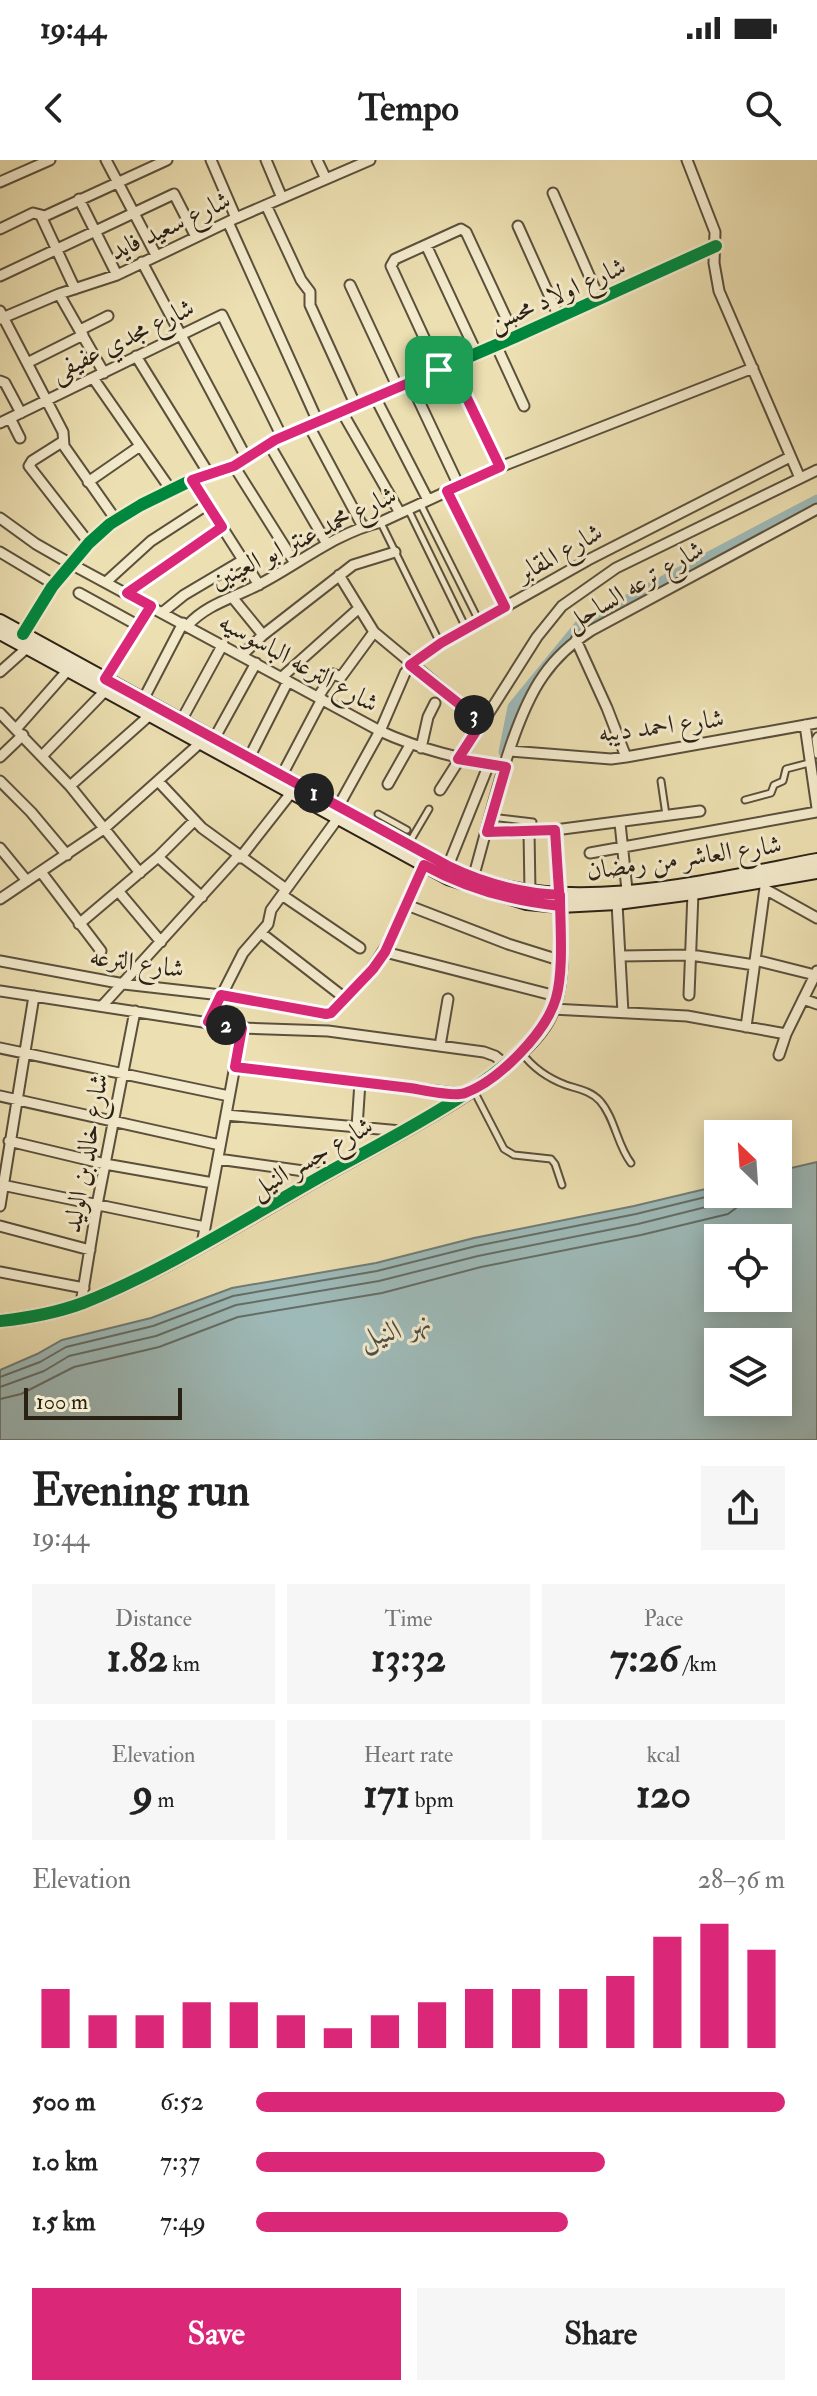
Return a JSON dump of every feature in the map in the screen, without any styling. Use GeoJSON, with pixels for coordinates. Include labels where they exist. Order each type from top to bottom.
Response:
{"type":"FeatureCollection","features":[{"type":"Feature","properties":{"kind":"main road","name":"شارع العاشر من رمضان"},"geometry":{"type":"LineString","coordinates":[[0,621],[199,744],[291,793],[338,812],[381,821],[409,842],[473,878],[560,900],[617,903],[766,884],[817,872]]}},
{"type":"Feature","properties":{"kind":"main road","name":"شارع العاشر من رمضان"},"geometry":{"type":"LineString","coordinates":[[0,633],[68,670],[143,700],[282,775],[448,878],[505,897],[527,903],[560,900],[722,878],[817,860]]}},
{"type":"Feature","properties":{"kind":"main road","name":"شارع جسر النيل"},"geometry":{"type":"LineString","coordinates":[[0,1321],[52,1312],[81,1303],[202,1244],[401,1131],[506,1065],[539,1032],[554,1003],[559,960],[560,900]]}},
{"type":"Feature","properties":{"kind":"street"},"geometry":{"type":"LineString","coordinates":[[21,160],[24,171]]}},
{"type":"Feature","properties":{"kind":"street"},"geometry":{"type":"LineString","coordinates":[[0,182],[50,160]]}},
{"type":"Feature","properties":{"kind":"street"},"geometry":{"type":"LineString","coordinates":[[106,160],[156,255]]}},
{"type":"Feature","properties":{"kind":"street"},"geometry":{"type":"LineString","coordinates":[[0,229],[33,213],[41,216],[151,163],[167,160]]}},
{"type":"Feature","properties":{"kind":"street"},"geometry":{"type":"LineString","coordinates":[[211,160],[314,424],[363,527]]}},
{"type":"Feature","properties":{"kind":"street"},"geometry":{"type":"LineString","coordinates":[[266,160],[282,198]]}},
{"type":"Feature","properties":{"kind":"street"},"geometry":{"type":"LineString","coordinates":[[317,160],[326,179]]}},
{"type":"Feature","properties":{"kind":"street","name":"شارع سعيد فايد"},"geometry":{"type":"LineString","coordinates":[[1,316],[117,275],[232,220],[370,160]]}},
{"type":"Feature","properties":{"kind":"street"},"geometry":{"type":"LineString","coordinates":[[687,160],[715,232],[714,263],[719,291],[800,478]]}},
{"type":"Feature","properties":{"kind":"street"},"geometry":{"type":"LineString","coordinates":[[553,193],[599,298]]}},
{"type":"Feature","properties":{"kind":"street"},"geometry":{"type":"LineString","coordinates":[[0,276],[174,194],[196,237]]}},
{"type":"Feature","properties":{"kind":"street"},"geometry":{"type":"LineString","coordinates":[[79,199],[117,275]]}},
{"type":"Feature","properties":{"kind":"street"},"geometry":{"type":"LineString","coordinates":[[266,205],[301,280],[310,292],[309,300],[356,406]]}},
{"type":"Feature","properties":{"kind":"street"},"geometry":{"type":"LineString","coordinates":[[41,216],[75,289]]}},
{"type":"Feature","properties":{"kind":"street"},"geometry":{"type":"LineString","coordinates":[[518,226],[559,317]]}},
{"type":"Feature","properties":{"kind":"street"},"geometry":{"type":"LineString","coordinates":[[439,370],[391,266],[395,259],[461,229],[466,232],[515,337]]}},
{"type":"Feature","properties":{"kind":"street"},"geometry":{"type":"LineString","coordinates":[[426,245],[477,354]]}},
{"type":"Feature","properties":{"kind":"street","name":"شارع اولاد محسن"},"geometry":{"type":"LineString","coordinates":[[23,634],[71,564],[104,528],[116,520],[192,480],[234,466],[282,437],[477,354],[716,246]]}},
{"type":"Feature","properties":{"kind":"street"},"geometry":{"type":"LineString","coordinates":[[142,262],[247,459]]}},
{"type":"Feature","properties":{"kind":"street"},"geometry":{"type":"LineString","coordinates":[[350,285],[398,388]]}},
{"type":"Feature","properties":{"kind":"street"},"geometry":{"type":"LineString","coordinates":[[59,294],[104,373]]}},
{"type":"Feature","properties":{"kind":"street"},"geometry":{"type":"LineString","coordinates":[[1,316],[63,432],[62,442],[116,520]]}},
{"type":"Feature","properties":{"kind":"street"},"geometry":{"type":"LineString","coordinates":[[27,363],[108,316]]}},
{"type":"Feature","properties":{"kind":"street","name":"شارع مجدي عفيفى"},"geometry":{"type":"LineString","coordinates":[[5,421],[220,316],[224,317],[282,437]]}},
{"type":"Feature","properties":{"kind":"street"},"geometry":{"type":"LineString","coordinates":[[496,345],[524,406]]}},
{"type":"Feature","properties":{"kind":"street"},"geometry":{"type":"LineString","coordinates":[[136,356],[209,474]]}},
{"type":"Feature","properties":{"kind":"street"},"geometry":{"type":"LineString","coordinates":[[451,365],[500,467]]}},
{"type":"Feature","properties":{"kind":"street","name":"شارع محمد عنتر ابو العينين"},"geometry":{"type":"LineString","coordinates":[[186,624],[208,608],[259,585],[327,544],[363,527],[381,522],[500,467],[753,368]]}},
{"type":"Feature","properties":{"kind":"street"},"geometry":{"type":"LineString","coordinates":[[93,378],[171,490]]}},
{"type":"Feature","properties":{"kind":"street"},"geometry":{"type":"LineString","coordinates":[[0,381],[5,383],[21,413]]}},
{"type":"Feature","properties":{"kind":"street"},"geometry":{"type":"LineString","coordinates":[[410,382],[459,486]]}},
{"type":"Feature","properties":{"kind":"street"},"geometry":{"type":"LineString","coordinates":[[375,397],[424,502]]}},
{"type":"Feature","properties":{"kind":"street"},"geometry":{"type":"LineString","coordinates":[[342,412],[404,511]]}},
{"type":"Feature","properties":{"kind":"street"},"geometry":{"type":"LineString","coordinates":[[5,421],[20,438]]}},
{"type":"Feature","properties":{"kind":"street"},"geometry":{"type":"LineString","coordinates":[[62,442],[29,466],[89,543]]}},
{"type":"Feature","properties":{"kind":"street"},"geometry":{"type":"LineString","coordinates":[[269,444],[327,544]]}},
{"type":"Feature","properties":{"kind":"street"},"geometry":{"type":"LineString","coordinates":[[88,482],[140,446]]}},
{"type":"Feature","properties":{"kind":"street","name":"شارع المقابر"},"geometry":{"type":"LineString","coordinates":[[208,1022],[243,953],[270,920],[270,912],[338,812],[410,665],[441,643],[588,560],[790,457]]}},
{"type":"Feature","properties":{"kind":"street"},"geometry":{"type":"LineString","coordinates":[[234,466],[295,563]]}},
{"type":"Feature","properties":{"kind":"street","name":"شارع ترعه الساحل"},"geometry":{"type":"LineString","coordinates":[[440,790],[545,626],[562,606],[595,581],[636,557],[817,470]]}},
{"type":"Feature","properties":{"kind":"street"},"geometry":{"type":"LineString","coordinates":[[192,480],[259,585]]}},
{"type":"Feature","properties":{"kind":"street"},"geometry":{"type":"LineString","coordinates":[[106,582],[151,541],[208,504]]}},
{"type":"Feature","properties":{"kind":"street"},"geometry":{"type":"LineString","coordinates":[[0,508],[3,520]]}},
{"type":"Feature","properties":{"kind":"street","name":"شارع ترعه الساحل"},"geometry":{"type":"LineString","coordinates":[[473,878],[510,751],[533,691],[553,663],[576,640],[817,509]]}},
{"type":"Feature","properties":{"kind":"street","name":"شارع الترعه الباسوسيه"},"geometry":{"type":"LineString","coordinates":[[3,520],[71,564],[380,731],[410,745],[458,759],[506,767]]}},
{"type":"Feature","properties":{"kind":"street"},"geometry":{"type":"LineString","coordinates":[[127,593],[222,527]]}},
{"type":"Feature","properties":{"kind":"street"},"geometry":{"type":"LineString","coordinates":[[0,552],[55,585]]}},
{"type":"Feature","properties":{"kind":"street"},"geometry":{"type":"LineString","coordinates":[[242,655],[339,575],[363,560],[395,552]]}},
{"type":"Feature","properties":{"kind":"street"},"geometry":{"type":"LineString","coordinates":[[163,612],[184,595],[243,560]]}},
{"type":"Feature","properties":{"kind":"street"},"geometry":{"type":"LineString","coordinates":[[339,575],[374,632],[482,722]]}},
{"type":"Feature","properties":{"kind":"street"},"geometry":{"type":"LineString","coordinates":[[79,593],[139,626]]}},
{"type":"Feature","properties":{"kind":"street"},"geometry":{"type":"LineString","coordinates":[[232,597],[263,635]]}},
{"type":"Feature","properties":{"kind":"street"},"geometry":{"type":"LineString","coordinates":[[43,755],[105,685],[151,606]]}},
{"type":"Feature","properties":{"kind":"street"},"geometry":{"type":"LineString","coordinates":[[249,758],[285,679],[358,609]]}},
{"type":"Feature","properties":{"kind":"street"},"geometry":{"type":"LineString","coordinates":[[143,700],[186,624]]}},
{"type":"Feature","properties":{"kind":"street"},"geometry":{"type":"LineString","coordinates":[[282,775],[333,674],[341,678],[374,632]]}},
{"type":"Feature","properties":{"kind":"street"},"geometry":{"type":"LineString","coordinates":[[576,640],[626,757]]}},
{"type":"Feature","properties":{"kind":"street"},"geometry":{"type":"LineString","coordinates":[[181,721],[223,644]]}},
{"type":"Feature","properties":{"kind":"street"},"geometry":{"type":"LineString","coordinates":[[0,672],[28,647]]}},
{"type":"Feature","properties":{"kind":"street"},"geometry":{"type":"LineString","coordinates":[[214,739],[256,663]]}},
{"type":"Feature","properties":{"kind":"street"},"geometry":{"type":"LineString","coordinates":[[0,757],[68,670]]}},
{"type":"Feature","properties":{"kind":"street"},"geometry":{"type":"LineString","coordinates":[[421,748],[428,717],[435,703]]}},
{"type":"Feature","properties":{"kind":"street"},"geometry":{"type":"LineString","coordinates":[[0,713],[43,755],[140,873]]}},
{"type":"Feature","properties":{"kind":"street"},"geometry":{"type":"LineString","coordinates":[[70,786],[150,715]]}},
{"type":"Feature","properties":{"kind":"street","name":"شارع احمد ديبه"},"geometry":{"type":"LineString","coordinates":[[510,751],[611,759],[817,723]]}},
{"type":"Feature","properties":{"kind":"street"},"geometry":{"type":"LineString","coordinates":[[590,853],[817,810],[813,757],[805,725]]}},
{"type":"Feature","properties":{"kind":"street"},"geometry":{"type":"LineString","coordinates":[[0,899],[105,828],[199,744]]}},
{"type":"Feature","properties":{"kind":"street"},"geometry":{"type":"LineString","coordinates":[[388,784],[410,745]]}},
{"type":"Feature","properties":{"kind":"street"},"geometry":{"type":"LineString","coordinates":[[448,866],[489,764]]}},
{"type":"Feature","properties":{"kind":"street"},"geometry":{"type":"LineString","coordinates":[[0,781],[67,855]]}},
{"type":"Feature","properties":{"kind":"street"},"geometry":{"type":"LineString","coordinates":[[158,781],[194,821],[360,948]]}},
{"type":"Feature","properties":{"kind":"street"},"geometry":{"type":"LineString","coordinates":[[102,1006],[239,857],[291,793]]}},
{"type":"Feature","properties":{"kind":"street"},"geometry":{"type":"LineString","coordinates":[[487,832],[531,827],[555,830],[700,811]]}},
{"type":"Feature","properties":{"kind":"street"},"geometry":{"type":"LineString","coordinates":[[79,924],[119,892],[194,821]]}},
{"type":"Feature","properties":{"kind":"street"},"geometry":{"type":"LineString","coordinates":[[620,823],[627,890]]}},
{"type":"Feature","properties":{"kind":"street"},"geometry":{"type":"LineString","coordinates":[[530,892],[531,827]]}},
{"type":"Feature","properties":{"kind":"street"},"geometry":{"type":"LineString","coordinates":[[555,830],[560,900]]}},
{"type":"Feature","properties":{"kind":"street"},"geometry":{"type":"LineString","coordinates":[[0,848],[27,881]]}},
{"type":"Feature","properties":{"kind":"street"},"geometry":{"type":"LineString","coordinates":[[158,857],[202,897]]}},
{"type":"Feature","properties":{"kind":"street"},"geometry":{"type":"LineString","coordinates":[[261,933],[346,999],[385,952],[424,865]]}},
{"type":"Feature","properties":{"kind":"street"},"geometry":{"type":"LineString","coordinates":[[41,872],[101,951]]}},
{"type":"Feature","properties":{"kind":"street"},"geometry":{"type":"LineString","coordinates":[[746,1027],[766,884],[817,918]]}},
{"type":"Feature","properties":{"kind":"street"},"geometry":{"type":"LineString","coordinates":[[119,892],[161,942]]}},
{"type":"Feature","properties":{"kind":"street"},"geometry":{"type":"LineString","coordinates":[[689,995],[693,893]]}},
{"type":"Feature","properties":{"kind":"street"},"geometry":{"type":"LineString","coordinates":[[617,903],[623,1013]]}},
{"type":"Feature","properties":{"kind":"street"},"geometry":{"type":"LineString","coordinates":[[407,905],[559,960]]}},
{"type":"Feature","properties":{"kind":"street"},"geometry":{"type":"LineString","coordinates":[[385,952],[554,1003],[623,1013],[687,1016],[786,1034]]}},
{"type":"Feature","properties":{"kind":"street"},"geometry":{"type":"LineString","coordinates":[[620,956],[691,955],[816,973],[779,1055]]}},
{"type":"Feature","properties":{"kind":"street","name":"شارع الترعه"},"geometry":{"type":"LineString","coordinates":[[0,961],[124,984],[221,995],[326,1014],[346,999]]}},
{"type":"Feature","properties":{"kind":"street"},"geometry":{"type":"LineString","coordinates":[[0,991],[242,1028],[328,1031],[484,1052],[506,1065]]}},
{"type":"Feature","properties":{"kind":"street"},"geometry":{"type":"LineString","coordinates":[[0,1206],[6,1136],[34,996]]}},
{"type":"Feature","properties":{"kind":"street"},"geometry":{"type":"LineString","coordinates":[[440,1046],[448,999]]}},
{"type":"Feature","properties":{"kind":"street"},"geometry":{"type":"LineString","coordinates":[[803,999],[817,1004]]}},
{"type":"Feature","properties":{"kind":"street","name":"شارع خالد بن الوليد"},"geometry":{"type":"LineString","coordinates":[[81,1303],[135,1011]]}},
{"type":"Feature","properties":{"kind":"street"},"geometry":{"type":"LineString","coordinates":[[202,1244],[242,1028]]}},
{"type":"Feature","properties":{"kind":"street"},"geometry":{"type":"LineString","coordinates":[[0,1048],[229,1096]]}},
{"type":"Feature","properties":{"kind":"street"},"geometry":{"type":"LineString","coordinates":[[235,1067],[467,1091]]}},
{"type":"Feature","properties":{"kind":"street"},"geometry":{"type":"LineString","coordinates":[[357,1127],[360,1082]]}},
{"type":"Feature","properties":{"kind":"street"},"geometry":{"type":"LineString","coordinates":[[0,1096],[220,1145]]}},
{"type":"Feature","properties":{"kind":"street"},"geometry":{"type":"LineString","coordinates":[[226,1115],[401,1131]]}},
{"type":"Feature","properties":{"kind":"street"},"geometry":{"type":"LineString","coordinates":[[6,1136],[105,1164],[213,1183]]}},
{"type":"Feature","properties":{"kind":"street"},"geometry":{"type":"LineString","coordinates":[[218,1159],[326,1174]]}},
{"type":"Feature","properties":{"kind":"street"},"geometry":{"type":"LineString","coordinates":[[2,1180],[97,1205],[205,1227]]}},
{"type":"Feature","properties":{"kind":"street"},"geometry":{"type":"LineString","coordinates":[[0,1226],[90,1250]]}},
{"type":"Feature","properties":{"kind":"street"},"geometry":{"type":"LineString","coordinates":[[0,1272],[84,1288]]}},
{"type":"Feature","properties":{"kind":"lane"},"geometry":{"type":"LineString","coordinates":[[447,491],[505,607]]}},
{"type":"Feature","properties":{"kind":"lane"},"geometry":{"type":"LineString","coordinates":[[424,502],[479,622]]}},
{"type":"Feature","properties":{"kind":"lane"},"geometry":{"type":"LineString","coordinates":[[404,511],[467,629]]}},
{"type":"Feature","properties":{"kind":"lane"},"geometry":{"type":"LineString","coordinates":[[381,522],[441,643]]}},
{"type":"Feature","properties":{"kind":"lane"},"geometry":{"type":"LineString","coordinates":[[745,800],[771,793],[774,785],[783,781],[785,770],[813,757],[817,736]]}},
{"type":"Feature","properties":{"kind":"lane"},"geometry":{"type":"LineString","coordinates":[[661,781],[666,816]]}},
{"type":"Feature","properties":{"kind":"lane"},"geometry":{"type":"LineString","coordinates":[[409,842],[429,809]]}},
{"type":"Feature","properties":{"kind":"lane"},"geometry":{"type":"LineString","coordinates":[[491,817],[531,827]]}},
{"type":"Feature","properties":{"kind":"lane"},"geometry":{"type":"LineString","coordinates":[[381,821],[407,830]]}},
{"type":"Feature","properties":{"kind":"lane"},"geometry":{"type":"LineString","coordinates":[[520,1051],[545,1075],[598,1099],[631,1163]]}},
{"type":"Feature","properties":{"kind":"lane"},"geometry":{"type":"LineString","coordinates":[[467,1091],[504,1149],[514,1155],[551,1159],[562,1185]]}},
{"type":"Feature","properties":{"kind":"water","name":"نهر النيل"},"geometry":{"type":"Polygon","coordinates":[[[817,1162],[817,1440],[0,1440],[0,1370],[62,1340],[151,1318],[232,1288],[376,1263],[474,1238],[704,1189],[704,1208],[792,1208],[792,1168],[817,1162]]]}},
{"type":"Feature","properties":{"kind":"waterway"},"geometry":{"type":"LineString","coordinates":[[504,752],[513,707],[580,625],[817,500]]}},
{"type":"Feature","properties":{"kind":"cycle path"},"geometry":{"type":"LineString","coordinates":[[23,634],[52,587],[89,543],[110,524],[141,505],[192,480],[234,466],[275,440],[716,246]]}},
{"type":"Feature","properties":{"kind":"cycle path"},"geometry":{"type":"LineString","coordinates":[[0,1321],[73,1307],[143,1276],[408,1128],[504,1066],[529,1043],[546,1021],[558,981],[561,928],[555,830]]}},
{"type":"Feature","properties":{"kind":"route"},"geometry":{"type":"LineString","coordinates":[[439,370],[275,440],[234,466],[192,480],[222,527],[127,593],[151,606],[105,679],[473,878],[560,895],[560,906],[559,960],[559,972],[556,996],[547,1021],[530,1042],[495,1073],[462,1094],[235,1067],[242,1028],[208,1022],[221,995],[331,1013],[385,952],[424,865],[471,887],[527,903],[560,906],[560,895],[555,830],[487,832],[506,767],[458,759],[482,722],[410,665],[441,643],[505,607],[447,491],[500,467],[451,365],[439,370]]}}]}
